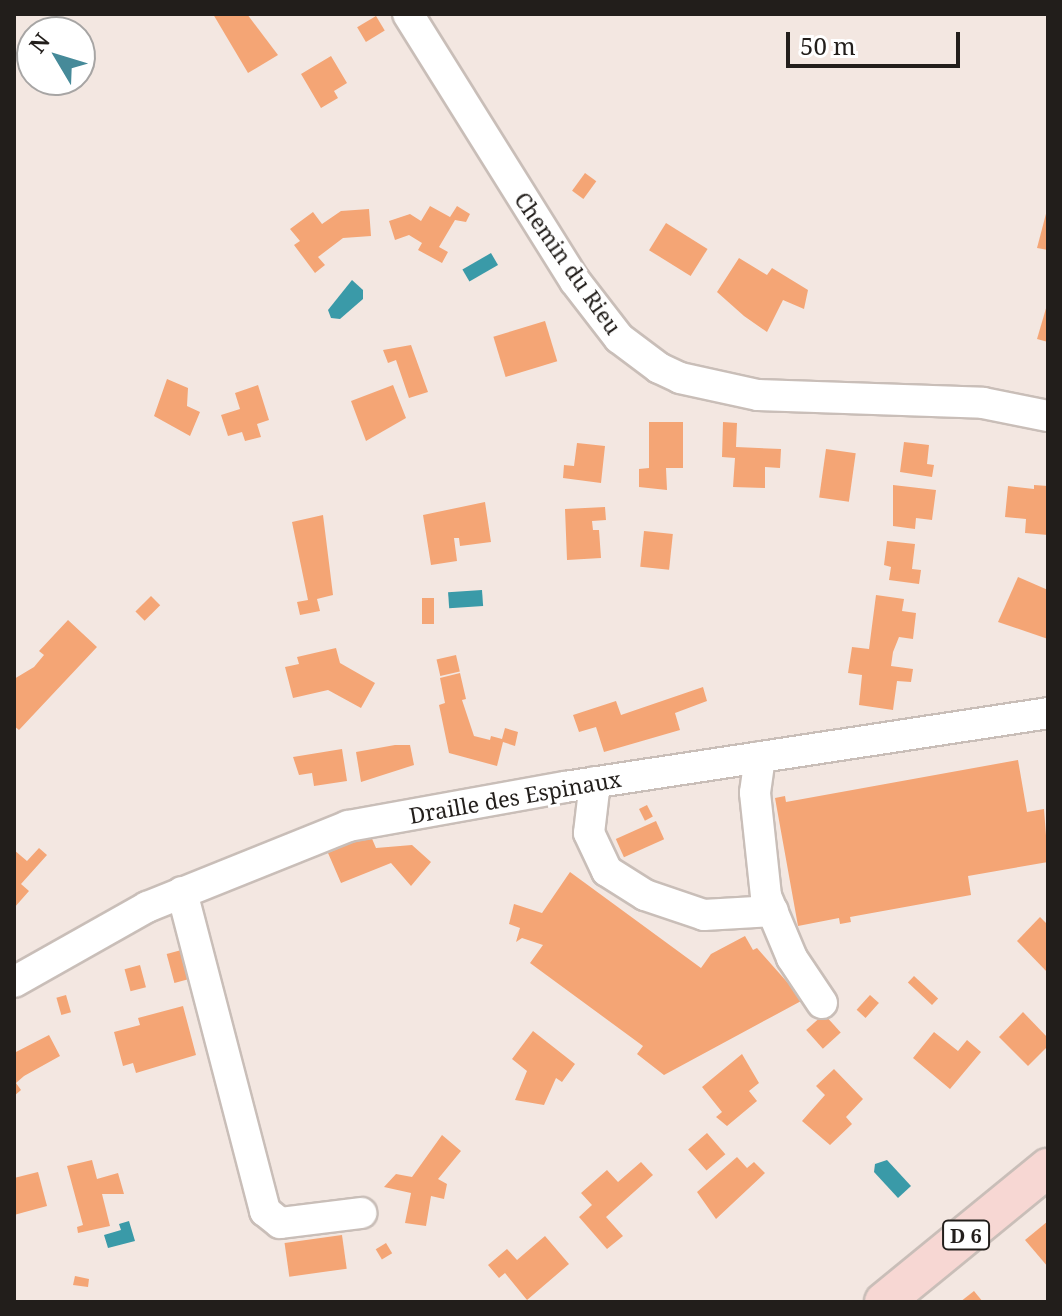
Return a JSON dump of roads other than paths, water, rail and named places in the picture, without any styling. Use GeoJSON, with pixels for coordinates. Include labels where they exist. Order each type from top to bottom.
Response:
{"type":"FeatureCollection","features":[{"type":"Feature","properties":{"kind":"main road","name":"D 6"},"geometry":{"type":"LineString","coordinates":[[884,1302],[1048,1168]]}},
{"type":"Feature","properties":{"kind":"street","name":"Chemin du Rieu"},"geometry":{"type":"LineString","coordinates":[[408,14],[575,281],[619,338],[659,368],[758,395],[983,403],[1048,416]]}},
{"type":"Feature","properties":{"kind":"street","name":"Draille des Espinaux"},"geometry":{"type":"LineString","coordinates":[[14,982],[182,892],[348,826],[595,782],[1048,713]]}},
{"type":"Feature","properties":{"kind":"street"},"geometry":{"type":"LineString","coordinates":[[760,757],[755,793],[773,911],[792,958],[822,1003]]}},
{"type":"Feature","properties":{"kind":"street"},"geometry":{"type":"LineString","coordinates":[[595,782],[589,833],[607,871],[645,895],[704,915],[773,911]]}},
{"type":"Feature","properties":{"kind":"street"},"geometry":{"type":"LineString","coordinates":[[182,892],[265,1211],[280,1223],[361,1213]]}},
{"type":"Feature","properties":{"kind":"water"},"geometry":{"type":"Polygon","coordinates":[[[491,253],[498,265],[469,282],[462,270],[491,253]]]}},
{"type":"Feature","properties":{"kind":"water"},"geometry":{"type":"Polygon","coordinates":[[[352,280],[363,290],[363,299],[340,319],[331,318],[328,310],[352,280]]]}},
{"type":"Feature","properties":{"kind":"water"},"geometry":{"type":"Polygon","coordinates":[[[482,590],[483,606],[449,608],[448,592],[482,590]]]}},
{"type":"Feature","properties":{"kind":"water"},"geometry":{"type":"Polygon","coordinates":[[[887,1160],[911,1186],[898,1198],[874,1172],[875,1164],[887,1160]]]}},
{"type":"Feature","properties":{"kind":"water"},"geometry":{"type":"Polygon","coordinates":[[[129,1221],[135,1241],[108,1248],[104,1235],[121,1230],[119,1224],[129,1221]]]}}]}
